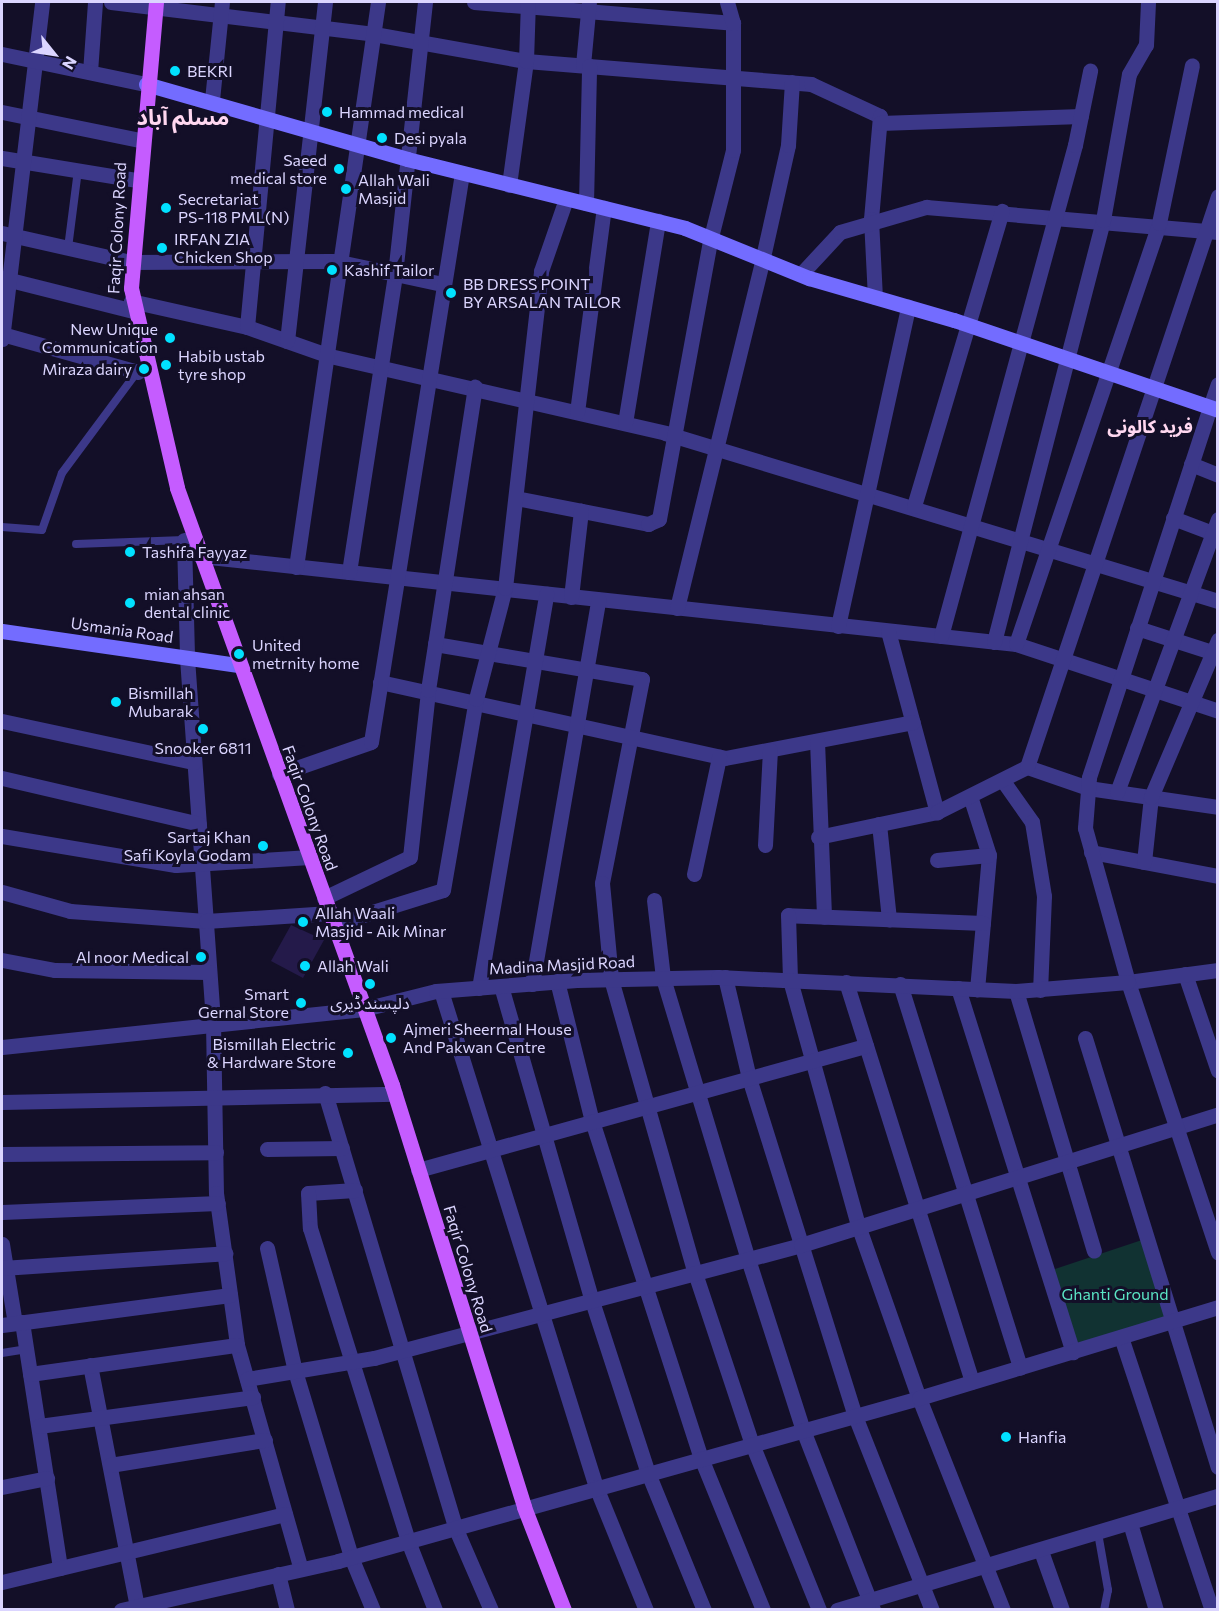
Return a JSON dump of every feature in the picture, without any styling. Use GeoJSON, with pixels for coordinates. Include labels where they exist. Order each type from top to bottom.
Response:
{"type":"FeatureCollection","features":[{"type":"Feature","properties":{"kind":"main road","name":"Faqir Colony Road"},"geometry":{"type":"LineString","coordinates":[[155,5],[140,140],[131,262],[132,306],[142,367],[189,540],[200,556],[237,665],[310,857],[395,1094],[524,1507],[564,1610]]}},
{"type":"Feature","properties":{"kind":"main road"},"geometry":{"type":"LineString","coordinates":[[146,84],[212,100],[407,159],[658,221],[711,237],[801,274],[966,324],[1214,408]]}},
{"type":"Feature","properties":{"kind":"main road","name":"Usmania Road"},"geometry":{"type":"LineString","coordinates":[[2,631],[237,665]]}},
{"type":"Feature","properties":{"kind":"street"},"geometry":{"type":"LineString","coordinates":[[2,339],[8,234],[25,162],[38,61],[42,2]]}},
{"type":"Feature","properties":{"kind":"street"},"geometry":{"type":"LineString","coordinates":[[90,72],[95,2]]}},
{"type":"Feature","properties":{"kind":"street"},"geometry":{"type":"LineString","coordinates":[[111,2],[222,9],[276,23],[374,34],[420,44],[526,61],[735,75],[792,82],[872,109],[880,123],[871,219],[875,297]]}},
{"type":"Feature","properties":{"kind":"street"},"geometry":{"type":"LineString","coordinates":[[247,327],[265,116],[278,2]]}},
{"type":"Feature","properties":{"kind":"street"},"geometry":{"type":"LineString","coordinates":[[287,341],[326,2]]}},
{"type":"Feature","properties":{"kind":"street"},"geometry":{"type":"LineString","coordinates":[[296,567],[361,144],[378,2]]}},
{"type":"Feature","properties":{"kind":"street"},"geometry":{"type":"LineString","coordinates":[[349,572],[395,274],[425,2]]}},
{"type":"Feature","properties":{"kind":"street"},"geometry":{"type":"LineString","coordinates":[[474,2],[588,8],[733,23]]}},
{"type":"Feature","properties":{"kind":"street"},"geometry":{"type":"LineString","coordinates":[[516,498],[655,525],[711,237],[733,150],[735,75],[733,23],[727,2]]}},
{"type":"Feature","properties":{"kind":"street"},"geometry":{"type":"LineString","coordinates":[[994,642],[1063,357],[1103,220],[1129,74],[1146,45],[1148,2]]}},
{"type":"Feature","properties":{"kind":"street"},"geometry":{"type":"LineString","coordinates":[[509,185],[526,61],[527,6]]}},
{"type":"Feature","properties":{"kind":"street"},"geometry":{"type":"LineString","coordinates":[[586,203],[588,8]]}},
{"type":"Feature","properties":{"kind":"street"},"geometry":{"type":"LineString","coordinates":[[212,100],[222,9]]}},
{"type":"Feature","properties":{"kind":"street"},"geometry":{"type":"LineString","coordinates":[[2,54],[146,84]]}},
{"type":"Feature","properties":{"kind":"street"},"geometry":{"type":"LineString","coordinates":[[1016,644],[1106,372],[1159,223],[1192,65]]}},
{"type":"Feature","properties":{"kind":"street"},"geometry":{"type":"LineString","coordinates":[[941,636],[1052,215],[1081,116],[1090,71]]}},
{"type":"Feature","properties":{"kind":"street"},"geometry":{"type":"LineString","coordinates":[[677,608],[764,257],[788,145],[792,82]]}},
{"type":"Feature","properties":{"kind":"street"},"geometry":{"type":"LineString","coordinates":[[2,112],[140,140]]}},
{"type":"Feature","properties":{"kind":"street"},"geometry":{"type":"LineString","coordinates":[[880,123],[1081,116]]}},
{"type":"Feature","properties":{"kind":"street"},"geometry":{"type":"LineString","coordinates":[[2,158],[137,180]]}},
{"type":"Feature","properties":{"kind":"street"},"geometry":{"type":"LineString","coordinates":[[279,774],[371,741],[426,379],[462,173]]}},
{"type":"Feature","properties":{"kind":"street"},"geometry":{"type":"LineString","coordinates":[[818,837],[937,812],[971,799],[1027,767],[1152,387],[1213,231],[1218,196]]}},
{"type":"Feature","properties":{"kind":"street"},"geometry":{"type":"LineString","coordinates":[[2,891],[70,911],[206,921],[332,919],[443,890],[476,699],[505,588],[541,271],[566,198]]}},
{"type":"Feature","properties":{"kind":"street"},"geometry":{"type":"LineString","coordinates":[[801,274],[840,232],[871,219],[926,207],[1159,223],[1213,231]]}},
{"type":"Feature","properties":{"kind":"street"},"geometry":{"type":"LineString","coordinates":[[577,412],[604,208]]}},
{"type":"Feature","properties":{"kind":"street"},"geometry":{"type":"LineString","coordinates":[[914,506],[966,324],[1002,211]]}},
{"type":"Feature","properties":{"kind":"street"},"geometry":{"type":"LineString","coordinates":[[625,423],[658,221]]}},
{"type":"Feature","properties":{"kind":"street"},"geometry":{"type":"LineString","coordinates":[[8,234],[131,262],[342,262],[442,284]]}},
{"type":"Feature","properties":{"kind":"street"},"geometry":{"type":"LineString","coordinates":[[6,279],[132,306],[247,327],[330,356],[381,369],[474,387],[672,435],[868,492],[1218,601]]}},
{"type":"Feature","properties":{"kind":"street"},"geometry":{"type":"LineString","coordinates":[[838,626],[908,307]]}},
{"type":"Feature","properties":{"kind":"street"},"geometry":{"type":"LineString","coordinates":[[2,334],[142,367]]}},
{"type":"Feature","properties":{"kind":"street"},"geometry":{"type":"LineString","coordinates":[[1218,384],[1214,408],[1191,464],[1152,581],[1088,788],[1085,828],[1128,982],[1218,1252]]}},
{"type":"Feature","properties":{"kind":"street"},"geometry":{"type":"LineString","coordinates":[[324,898],[410,856],[428,690],[474,387]]}},
{"type":"Feature","properties":{"kind":"street"},"geometry":{"type":"LineString","coordinates":[[1191,464],[1218,475]]}},
{"type":"Feature","properties":{"kind":"street"},"geometry":{"type":"LineString","coordinates":[[571,597],[581,511]]}},
{"type":"Feature","properties":{"kind":"street"},"geometry":{"type":"LineString","coordinates":[[1117,792],[1216,529],[1173,518]]}},
{"type":"Feature","properties":{"kind":"street"},"geometry":{"type":"LineString","coordinates":[[189,540],[187,658],[204,865],[213,1023],[218,1203],[237,1345],[301,1569]]}},
{"type":"Feature","properties":{"kind":"street"},"geometry":{"type":"LineString","coordinates":[[200,556],[1016,644],[1122,675],[1218,711]]}},
{"type":"Feature","properties":{"kind":"street"},"geometry":{"type":"LineString","coordinates":[[479,988],[546,594]]}},
{"type":"Feature","properties":{"kind":"street"},"geometry":{"type":"LineString","coordinates":[[532,984],[598,600]]}},
{"type":"Feature","properties":{"kind":"street"},"geometry":{"type":"LineString","coordinates":[[1137,628],[1216,649],[1151,797],[1143,862]]}},
{"type":"Feature","properties":{"kind":"street"},"geometry":{"type":"LineString","coordinates":[[888,631],[937,812]]}},
{"type":"Feature","properties":{"kind":"street"},"geometry":{"type":"LineString","coordinates":[[435,644],[642,679],[602,884],[611,979],[645,1106],[695,1274],[752,1444],[819,1610]]}},
{"type":"Feature","properties":{"kind":"street"},"geometry":{"type":"LineString","coordinates":[[380,682],[476,699],[719,757],[770,750],[913,722]]}},
{"type":"Feature","properties":{"kind":"street"},"geometry":{"type":"LineString","coordinates":[[2,721],[194,762]]}},
{"type":"Feature","properties":{"kind":"street"},"geometry":{"type":"LineString","coordinates":[[817,741],[818,837],[824,916]]}},
{"type":"Feature","properties":{"kind":"street"},"geometry":{"type":"LineString","coordinates":[[765,845],[770,750]]}},
{"type":"Feature","properties":{"kind":"street"},"geometry":{"type":"LineString","coordinates":[[694,874],[719,757]]}},
{"type":"Feature","properties":{"kind":"street"},"geometry":{"type":"LineString","coordinates":[[1027,767],[1088,788],[1218,807]]}},
{"type":"Feature","properties":{"kind":"street"},"geometry":{"type":"LineString","coordinates":[[2,778],[199,824]]}},
{"type":"Feature","properties":{"kind":"street"},"geometry":{"type":"LineString","coordinates":[[1003,781],[1032,822],[1044,896],[1040,990]]}},
{"type":"Feature","properties":{"kind":"street"},"geometry":{"type":"LineString","coordinates":[[971,799],[989,855],[977,989]]}},
{"type":"Feature","properties":{"kind":"street"},"geometry":{"type":"LineString","coordinates":[[879,824],[889,919]]}},
{"type":"Feature","properties":{"kind":"street"},"geometry":{"type":"LineString","coordinates":[[2,836],[124,858],[204,865],[310,857]]}},
{"type":"Feature","properties":{"kind":"street"},"geometry":{"type":"LineString","coordinates":[[1091,852],[1218,876]]}},
{"type":"Feature","properties":{"kind":"street"},"geometry":{"type":"LineString","coordinates":[[937,860],[989,855]]}},
{"type":"Feature","properties":{"kind":"street"},"geometry":{"type":"LineString","coordinates":[[654,900],[663,978],[748,1259],[803,1430],[871,1606]]}},
{"type":"Feature","properties":{"kind":"street"},"geometry":{"type":"LineString","coordinates":[[983,923],[788,915],[790,980],[860,1228],[919,1398],[1003,1610]]}},
{"type":"Feature","properties":{"kind":"street"},"geometry":{"type":"LineString","coordinates":[[2,960],[55,970],[210,972]]}},
{"type":"Feature","properties":{"kind":"street","name":"Madina Masjid Road"},"geometry":{"type":"LineString","coordinates":[[2,1047],[213,1023],[364,1009],[441,991],[557,981],[725,977],[1016,991],[1128,982],[1218,970]]}},
{"type":"Feature","properties":{"kind":"street"},"geometry":{"type":"LineString","coordinates":[[1185,974],[1218,1071]]}},
{"type":"Feature","properties":{"kind":"street"},"geometry":{"type":"LineString","coordinates":[[725,977],[749,1078],[855,1416],[932,1610]]}},
{"type":"Feature","properties":{"kind":"street"},"geometry":{"type":"LineString","coordinates":[[557,981],[592,1121],[701,1458],[763,1610]]}},
{"type":"Feature","properties":{"kind":"street"},"geometry":{"type":"LineString","coordinates":[[846,982],[915,1210],[972,1382]]}},
{"type":"Feature","properties":{"kind":"street"},"geometry":{"type":"LineString","coordinates":[[900,984],[1020,1368]]}},
{"type":"Feature","properties":{"kind":"street"},"geometry":{"type":"LineString","coordinates":[[501,986],[542,1135],[592,1301],[648,1473],[704,1610]]}},
{"type":"Feature","properties":{"kind":"street"},"geometry":{"type":"LineString","coordinates":[[958,988],[1015,1179],[1073,1352]]}},
{"type":"Feature","properties":{"kind":"street"},"geometry":{"type":"LineString","coordinates":[[441,991],[488,1150],[543,1315],[596,1487],[646,1610]]}},
{"type":"Feature","properties":{"kind":"street"},"geometry":{"type":"LineString","coordinates":[[1016,991],[1094,1251]]}},
{"type":"Feature","properties":{"kind":"street"},"geometry":{"type":"LineString","coordinates":[[1085,1038],[1218,1467]]}},
{"type":"Feature","properties":{"kind":"street"},"geometry":{"type":"LineString","coordinates":[[418,1170],[866,1046]]}},
{"type":"Feature","properties":{"kind":"street"},"geometry":{"type":"LineString","coordinates":[[325,1093],[404,1350],[455,1527],[490,1610]]}},
{"type":"Feature","properties":{"kind":"street"},"geometry":{"type":"LineString","coordinates":[[2,1102],[214,1094],[395,1094]]}},
{"type":"Feature","properties":{"kind":"street"},"geometry":{"type":"LineString","coordinates":[[248,1379],[350,1362],[470,1335],[695,1274],[860,1228],[1218,1114]]}},
{"type":"Feature","properties":{"kind":"street"},"geometry":{"type":"LineString","coordinates":[[267,1149],[342,1148]]}},
{"type":"Feature","properties":{"kind":"street"},"geometry":{"type":"LineString","coordinates":[[2,1154],[216,1152]]}},
{"type":"Feature","properties":{"kind":"street"},"geometry":{"type":"LineString","coordinates":[[355,1190],[308,1193],[310,1228],[350,1362],[408,1541],[435,1610]]}},
{"type":"Feature","properties":{"kind":"street"},"geometry":{"type":"LineString","coordinates":[[2,1212],[218,1203]]}},
{"type":"Feature","properties":{"kind":"street"},"geometry":{"type":"LineString","coordinates":[[2,1244],[13,1323],[26,1349],[60,1568]]}},
{"type":"Feature","properties":{"kind":"street"},"geometry":{"type":"LineString","coordinates":[[267,1248],[295,1371],[351,1557],[374,1610]]}},
{"type":"Feature","properties":{"kind":"street"},"geometry":{"type":"LineString","coordinates":[[4,1268],[225,1253]]}},
{"type":"Feature","properties":{"kind":"street"},"geometry":{"type":"LineString","coordinates":[[13,1323],[230,1295]]}},
{"type":"Feature","properties":{"kind":"street"},"geometry":{"type":"LineString","coordinates":[[121,1610],[351,1557],[919,1398],[1218,1307]]}},
{"type":"Feature","properties":{"kind":"street"},"geometry":{"type":"LineString","coordinates":[[1121,1337],[1212,1610]]}},
{"type":"Feature","properties":{"kind":"street"},"geometry":{"type":"LineString","coordinates":[[30,1374],[237,1345]]}},
{"type":"Feature","properties":{"kind":"street"},"geometry":{"type":"LineString","coordinates":[[90,1365],[137,1606]]}},
{"type":"Feature","properties":{"kind":"street"},"geometry":{"type":"LineString","coordinates":[[39,1426],[253,1397]]}},
{"type":"Feature","properties":{"kind":"street"},"geometry":{"type":"LineString","coordinates":[[110,1466],[265,1440]]}},
{"type":"Feature","properties":{"kind":"street"},"geometry":{"type":"LineString","coordinates":[[2,1487],[47,1478]]}},
{"type":"Feature","properties":{"kind":"street"},"geometry":{"type":"LineString","coordinates":[[837,1610],[871,1606],[922,1586],[988,1568],[1218,1496]]}},
{"type":"Feature","properties":{"kind":"street"},"geometry":{"type":"LineString","coordinates":[[2,1582],[128,1555],[285,1514]]}},
{"type":"Feature","properties":{"kind":"street"},"geometry":{"type":"LineString","coordinates":[[1130,1523],[1156,1610]]}},
{"type":"Feature","properties":{"kind":"street"},"geometry":{"type":"LineString","coordinates":[[1041,1551],[1062,1610]]}},
{"type":"Feature","properties":{"kind":"street"},"geometry":{"type":"LineString","coordinates":[[278,1574],[287,1610]]}},
{"type":"Feature","properties":{"kind":"lane"},"geometry":{"type":"LineString","coordinates":[[68,248],[78,170]]}},
{"type":"Feature","properties":{"kind":"lane"},"geometry":{"type":"LineString","coordinates":[[2,527],[42,530],[62,473],[142,367]]}},
{"type":"Feature","properties":{"kind":"lane"},"geometry":{"type":"LineString","coordinates":[[76,544],[189,540]]}},
{"type":"Feature","properties":{"kind":"lane"},"geometry":{"type":"LineString","coordinates":[[2,1353],[26,1349]]}},
{"type":"Feature","properties":{"kind":"lane"},"geometry":{"type":"LineString","coordinates":[[1098,1533],[1108,1590],[1104,1610]]}},
{"type":"Feature","properties":{"kind":"green space","name":"Ghanti Ground"},"geometry":{"type":"Polygon","coordinates":[[[1148,1238],[1174,1321],[1073,1352],[1046,1272],[1148,1238]]]}},
{"type":"Feature","properties":{"kind":"building"},"geometry":{"type":"Polygon","coordinates":[[[291,925],[324,940],[303,978],[271,961],[291,925]]]}},
{"type":"Feature","properties":{"kind":"place","name":"BEKRI"},"geometry":{"type":"Point","coordinates":[175,71]}},
{"type":"Feature","properties":{"kind":"place","name":"Hammad medical"},"geometry":{"type":"Point","coordinates":[327,112]}},
{"type":"Feature","properties":{"kind":"place","name":"Desi pyala"},"geometry":{"type":"Point","coordinates":[382,138]}},
{"type":"Feature","properties":{"kind":"place","name":"Saeed medical store"},"geometry":{"type":"Point","coordinates":[339,169]}},
{"type":"Feature","properties":{"kind":"place","name":"Allah Wali Masjid"},"geometry":{"type":"Point","coordinates":[346,189]}},
{"type":"Feature","properties":{"kind":"place","name":"Secretariat PS-118 PML(N)"},"geometry":{"type":"Point","coordinates":[166,208]}},
{"type":"Feature","properties":{"kind":"place","name":"IRFAN ZIA Chicken Shop"},"geometry":{"type":"Point","coordinates":[162,248]}},
{"type":"Feature","properties":{"kind":"place","name":"Kashif Tailor"},"geometry":{"type":"Point","coordinates":[332,270]}},
{"type":"Feature","properties":{"kind":"place","name":"BB DRESS POINT BY ARSALAN TAILOR"},"geometry":{"type":"Point","coordinates":[451,293]}},
{"type":"Feature","properties":{"kind":"place","name":"New Unique Communication"},"geometry":{"type":"Point","coordinates":[170,338]}},
{"type":"Feature","properties":{"kind":"place","name":"Habib ustab tyre shop"},"geometry":{"type":"Point","coordinates":[166,365]}},
{"type":"Feature","properties":{"kind":"place","name":"Miraza dairy"},"geometry":{"type":"Point","coordinates":[144,369]}},
{"type":"Feature","properties":{"kind":"place","name":"Tashifa Fayyaz"},"geometry":{"type":"Point","coordinates":[130,552]}},
{"type":"Feature","properties":{"kind":"place","name":"mian ahsan dental clinic"},"geometry":{"type":"Point","coordinates":[130,603]}},
{"type":"Feature","properties":{"kind":"place","name":"United metrnity home"},"geometry":{"type":"Point","coordinates":[239,654]}},
{"type":"Feature","properties":{"kind":"place","name":"Bismillah Mubarak"},"geometry":{"type":"Point","coordinates":[116,702]}},
{"type":"Feature","properties":{"kind":"place","name":"Snooker 6811"},"geometry":{"type":"Point","coordinates":[203,729]}},
{"type":"Feature","properties":{"kind":"place","name":"Sartaj Khan Safi Koyla Godam"},"geometry":{"type":"Point","coordinates":[263,846]}},
{"type":"Feature","properties":{"kind":"place","name":"Allah Waali Masjid - Aik Minar"},"geometry":{"type":"Point","coordinates":[303,922]}},
{"type":"Feature","properties":{"kind":"place","name":"Al noor Medical"},"geometry":{"type":"Point","coordinates":[201,957]}},
{"type":"Feature","properties":{"kind":"place","name":"Allah Wali"},"geometry":{"type":"Point","coordinates":[305,966]}},
{"type":"Feature","properties":{"kind":"place","name":"دلپسند ڈیری"},"geometry":{"type":"Point","coordinates":[370,984]}},
{"type":"Feature","properties":{"kind":"place","name":"Smart Gernal Store"},"geometry":{"type":"Point","coordinates":[301,1003]}},
{"type":"Feature","properties":{"kind":"place","name":"Ajmeri Sheermal House And Pakwan Centre"},"geometry":{"type":"Point","coordinates":[391,1038]}},
{"type":"Feature","properties":{"kind":"place","name":"Bismillah Electric & Hardware Store"},"geometry":{"type":"Point","coordinates":[348,1053]}},
{"type":"Feature","properties":{"kind":"place","name":"Hanfia"},"geometry":{"type":"Point","coordinates":[1006,1437]}},
{"type":"Feature","properties":{"kind":"district","name":"مسلم آباد"},"geometry":{"type":"Point","coordinates":[183,117]}},
{"type":"Feature","properties":{"kind":"district","name":"فرید کالونی"},"geometry":{"type":"Point","coordinates":[1150,426]}}]}
